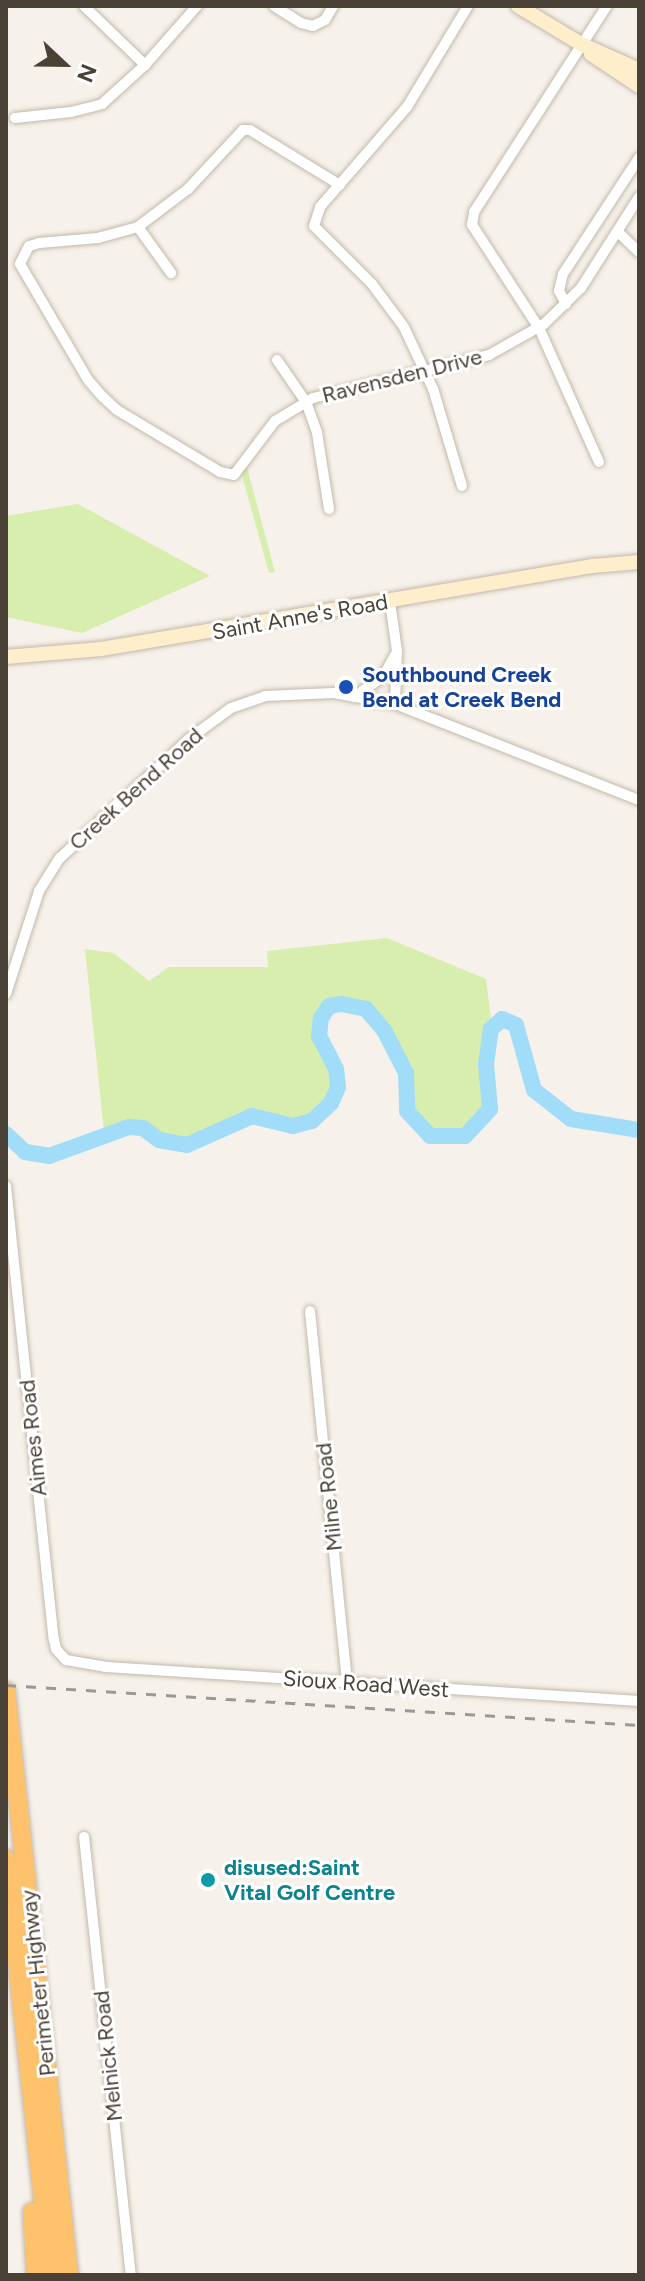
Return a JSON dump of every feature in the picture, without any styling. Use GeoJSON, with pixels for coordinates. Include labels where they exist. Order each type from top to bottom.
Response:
{"type":"FeatureCollection","features":[{"type":"Feature","properties":{"kind":"highway","name":"Perimeter Highway"},"geometry":{"type":"LineString","coordinates":[[6,1691],[69,2275]]}},
{"type":"Feature","properties":{"kind":"highway","name":"Perimeter Highway"},"geometry":{"type":"LineString","coordinates":[[6,1859],[51,2275]]}},
{"type":"Feature","properties":{"kind":"highway"},"geometry":{"type":"LineString","coordinates":[[31,2097],[30,2169],[36,2275]]}},
{"type":"Feature","properties":{"kind":"main road"},"geometry":{"type":"LineString","coordinates":[[518,6],[583,45],[639,86]]}},
{"type":"Feature","properties":{"kind":"main road"},"geometry":{"type":"LineString","coordinates":[[583,45],[639,70]]}},
{"type":"Feature","properties":{"kind":"main road","name":"Saint Anne's Road"},"geometry":{"type":"LineString","coordinates":[[593,566],[639,551]]}},
{"type":"Feature","properties":{"kind":"main road","name":"Saint Anne's Road"},"geometry":{"type":"LineString","coordinates":[[6,657],[101,649],[593,566],[639,562]]}},
{"type":"Feature","properties":{"kind":"street"},"geometry":{"type":"LineString","coordinates":[[84,6],[145,65]]}},
{"type":"Feature","properties":{"kind":"street"},"geometry":{"type":"LineString","coordinates":[[15,118],[71,112],[102,104],[145,65],[197,6]]}},
{"type":"Feature","properties":{"kind":"street"},"geometry":{"type":"LineString","coordinates":[[274,6],[301,23],[313,26],[325,20],[333,6]]}},
{"type":"Feature","properties":{"kind":"street"},"geometry":{"type":"LineString","coordinates":[[462,486],[425,370],[394,312],[357,267],[314,226],[320,207],[394,125],[468,6]]}},
{"type":"Feature","properties":{"kind":"street"},"geometry":{"type":"LineString","coordinates":[[599,462],[539,328],[474,231],[472,219],[607,6]]}},
{"type":"Feature","properties":{"kind":"street","name":"Ravensden Drive"},"geometry":{"type":"LineString","coordinates":[[340,185],[250,130],[243,130],[178,199],[138,227],[98,238],[29,246],[20,264],[88,380],[103,397],[117,410],[227,475],[238,472],[262,434],[275,421],[306,402],[340,389],[489,355],[539,328],[566,304],[639,197]]}},
{"type":"Feature","properties":{"kind":"street"},"geometry":{"type":"LineString","coordinates":[[566,304],[559,291],[563,274],[639,158]]}},
{"type":"Feature","properties":{"kind":"street"},"geometry":{"type":"LineString","coordinates":[[138,227],[171,273]]}},
{"type":"Feature","properties":{"kind":"street"},"geometry":{"type":"LineString","coordinates":[[618,232],[639,252]]}},
{"type":"Feature","properties":{"kind":"street"},"geometry":{"type":"LineString","coordinates":[[277,360],[306,402],[323,456],[329,509]]}},
{"type":"Feature","properties":{"kind":"street"},"geometry":{"type":"LineString","coordinates":[[390,602],[397,651],[395,704]]}},
{"type":"Feature","properties":{"kind":"street"},"geometry":{"type":"LineString","coordinates":[[354,697],[383,677],[397,651]]}},
{"type":"Feature","properties":{"kind":"street","name":"Creek Bend Road"},"geometry":{"type":"LineString","coordinates":[[6,994],[39,891],[60,858],[189,739],[231,708],[265,696],[334,693],[395,704],[639,800]]}},
{"type":"Feature","properties":{"kind":"street","name":"Aimes Road"},"geometry":{"type":"LineString","coordinates":[[6,1186],[54,1639],[56,1649],[66,1660],[93,1666]]}},
{"type":"Feature","properties":{"kind":"street","name":"Milne Road"},"geometry":{"type":"LineString","coordinates":[[310,1311],[347,1683]]}},
{"type":"Feature","properties":{"kind":"street","name":"Sioux Road West"},"geometry":{"type":"LineString","coordinates":[[93,1666],[639,1701]]}},
{"type":"Feature","properties":{"kind":"street","name":"Melnick Road"},"geometry":{"type":"LineString","coordinates":[[84,1837],[131,2275]]}},
{"type":"Feature","properties":{"kind":"green space"},"geometry":{"type":"Polygon","coordinates":[[[245,460],[275,572],[269,573],[240,468],[245,460]]]}},
{"type":"Feature","properties":{"kind":"green space"},"geometry":{"type":"Polygon","coordinates":[[[78,504],[210,576],[82,633],[6,617],[6,516],[78,504]]]}},
{"type":"Feature","properties":{"kind":"green space"},"geometry":{"type":"Polygon","coordinates":[[[387,938],[486,979],[492,1026],[486,1053],[493,1099],[484,1117],[474,1126],[440,1141],[422,1133],[412,1119],[406,1076],[374,1019],[364,1010],[340,1004],[321,1014],[320,1026],[339,1085],[329,1106],[310,1122],[290,1127],[267,1120],[243,1121],[211,1137],[185,1143],[170,1141],[150,1124],[132,1120],[104,1132],[85,949],[114,953],[149,981],[169,967],[268,967],[267,951],[387,938]]]}},
{"type":"Feature","properties":{"kind":"waterway"},"geometry":{"type":"LineString","coordinates":[[6,1134],[25,1152],[49,1156],[129,1127],[143,1128],[159,1140],[187,1145],[252,1116],[293,1126],[312,1121],[331,1103],[338,1087],[336,1069],[319,1036],[321,1018],[329,1006],[342,1004],[366,1009],[385,1032],[406,1073],[407,1111],[430,1136],[465,1136],[490,1109],[486,1064],[491,1029],[502,1019],[516,1025],[534,1090],[571,1119],[639,1130]]}},
{"type":"Feature","properties":{"kind":"railway"},"geometry":{"type":"LineString","coordinates":[[6,1685],[639,1725]]}},
{"type":"Feature","properties":{"kind":"place","name":"Southbound Creek Bend at Creek Bend"},"geometry":{"type":"Point","coordinates":[346,687]}},
{"type":"Feature","properties":{"kind":"place","name":"disused:Saint Vital Golf Centre"},"geometry":{"type":"Point","coordinates":[208,1880]}}]}
